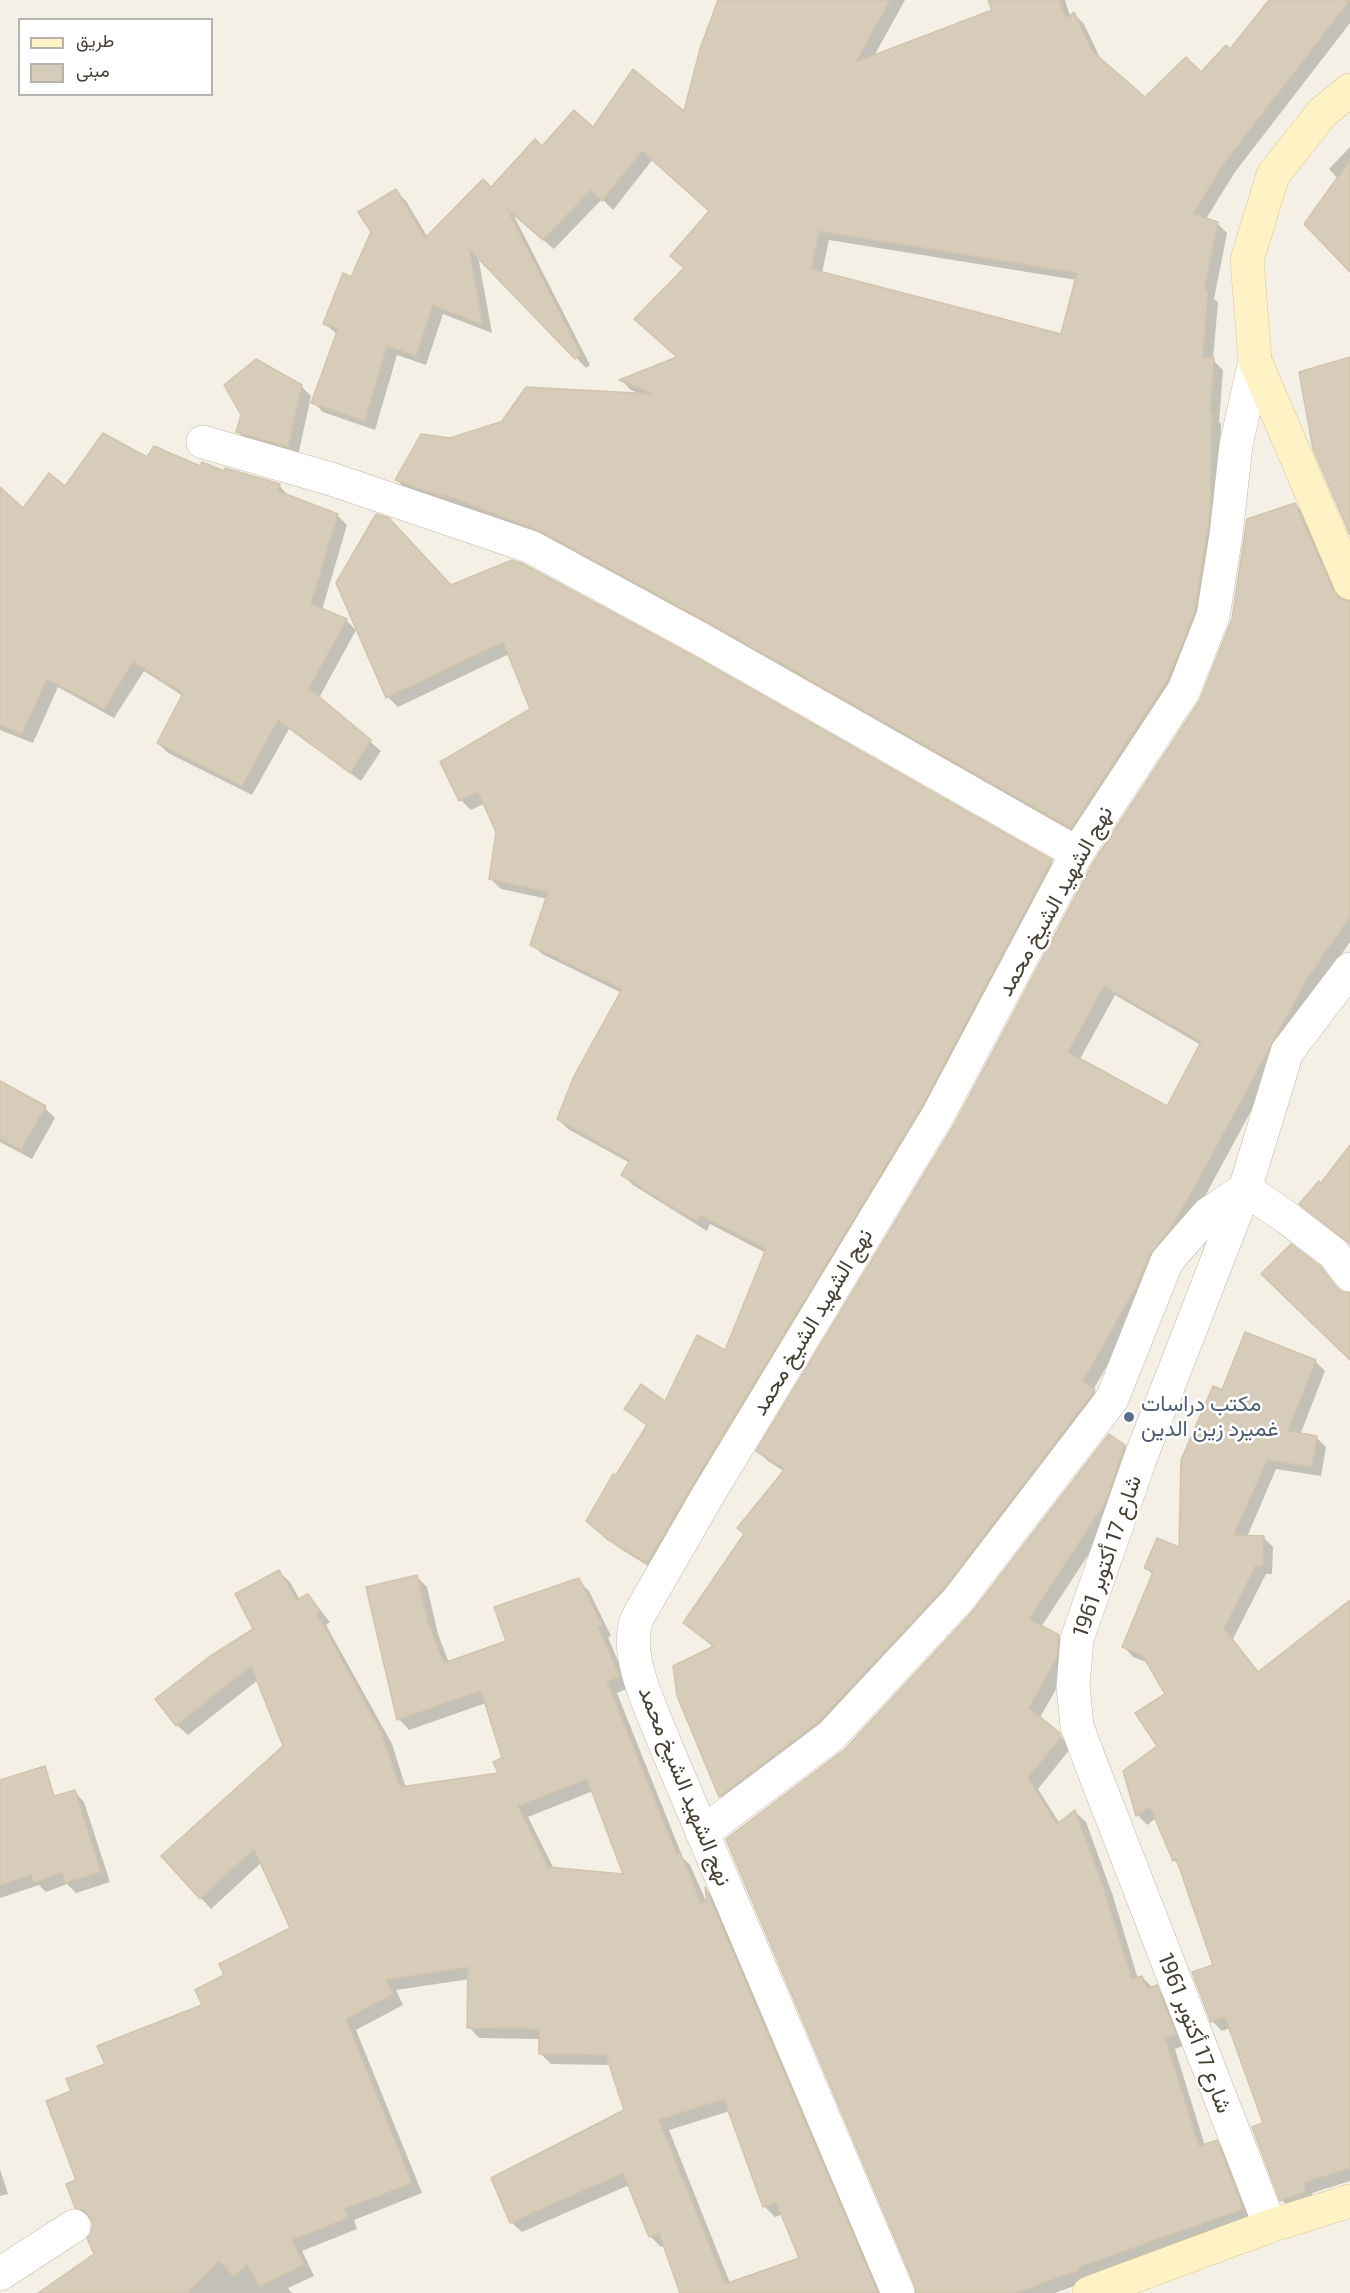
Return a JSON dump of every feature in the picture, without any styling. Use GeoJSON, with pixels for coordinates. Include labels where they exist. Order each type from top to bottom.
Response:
{"type":"FeatureCollection","features":[{"type":"Feature","properties":{"kind":"main road"},"geometry":{"type":"LineString","coordinates":[[1350,90],[1322,113],[1273,175],[1247,260],[1255,361],[1350,583]]}},
{"type":"Feature","properties":{"kind":"main road"},"geometry":{"type":"LineString","coordinates":[[1089,2293],[1270,2226],[1338,2205]]}},
{"type":"Feature","properties":{"kind":"street","name":"نهج الشهيد الشيخ محمد"},"geometry":{"type":"LineString","coordinates":[[898,2293],[667,1749],[637,1666],[635,1625],[642,1608],[708,1495],[938,1115],[1077,853],[1184,690],[1213,616],[1227,535],[1236,445],[1255,361]]}},
{"type":"Feature","properties":{"kind":"street"},"geometry":{"type":"LineString","coordinates":[[204,442],[331,479],[531,547],[704,641],[1077,853]]}},
{"type":"Feature","properties":{"kind":"street","name":"شارع 17 أكتوبر 1961"},"geometry":{"type":"LineString","coordinates":[[1270,2226],[1077,1726],[1073,1686],[1077,1639],[1140,1460],[1245,1189],[1287,1052],[1350,969]]}},
{"type":"Feature","properties":{"kind":"street"},"geometry":{"type":"LineString","coordinates":[[702,1833],[831,1736],[958,1600],[1112,1399],[1167,1261],[1208,1214],[1245,1189],[1286,1216],[1333,1253],[1350,1275]]}},
{"type":"Feature","properties":{"kind":"street"},"geometry":{"type":"LineString","coordinates":[[0,2274],[74,2226]]}},
{"type":"Feature","properties":{"kind":"building"},"geometry":{"type":"Polygon","coordinates":[[[718,0],[890,0],[856,62],[992,10],[988,0],[1059,0],[1066,18],[1074,12],[1092,51],[1145,97],[1186,57],[1201,72],[1226,45],[1230,49],[1269,0],[1350,0],[1225,162],[1193,214],[1218,222],[1204,290],[1208,291],[1203,357],[1214,358],[1210,412],[1212,413],[1210,513],[1195,611],[1167,681],[1071,828],[713,625],[540,531],[445,495],[444,497],[395,480],[421,434],[450,438],[500,422],[500,424],[526,387],[654,394],[619,380],[677,357],[634,319],[684,268],[670,256],[709,211],[642,151],[602,201],[591,190],[543,240],[507,209],[581,355],[575,359],[469,249],[483,325],[433,305],[416,356],[387,346],[365,421],[311,403],[338,329],[323,324],[343,273],[351,277],[371,232],[358,212],[396,189],[425,238],[483,179],[491,187],[535,139],[542,146],[574,110],[593,127],[633,69],[684,111],[700,49],[718,0]],[[819,231],[811,269],[1061,334],[1077,273],[819,231]]]}},
{"type":"Feature","properties":{"kind":"building"},"geometry":{"type":"Polygon","coordinates":[[[1350,160],[1350,272],[1304,224],[1350,160]]]}},
{"type":"Feature","properties":{"kind":"building"},"geometry":{"type":"Polygon","coordinates":[[[1350,357],[1350,535],[1313,449],[1299,372],[1350,357]]]}},
{"type":"Feature","properties":{"kind":"building"},"geometry":{"type":"Polygon","coordinates":[[[256,359],[302,385],[288,447],[236,432],[241,415],[224,385],[256,359]]]}},
{"type":"Feature","properties":{"kind":"building"},"geometry":{"type":"Polygon","coordinates":[[[103,433],[147,457],[154,446],[200,466],[202,462],[224,471],[225,468],[280,484],[278,491],[338,514],[311,604],[347,619],[309,688],[371,740],[350,773],[278,720],[242,786],[157,743],[183,693],[133,662],[104,709],[47,679],[22,734],[0,725],[0,487],[23,508],[49,473],[65,486],[103,433]]]}},
{"type":"Feature","properties":{"kind":"building"},"geometry":{"type":"Polygon","coordinates":[[[1295,503],[1333,590],[1339,598],[1350,601],[1350,917],[1307,979],[1194,1188],[1170,1229],[1150,1254],[1137,1285],[1083,1381],[1095,1390],[944,1588],[818,1722],[719,1797],[677,1696],[673,1666],[714,1646],[683,1623],[744,1534],[737,1528],[785,1469],[756,1451],[954,1125],[1093,863],[1200,700],[1232,619],[1247,519],[1295,503]],[[1104,986],[1068,1052],[1167,1106],[1201,1042],[1104,986]]]}},
{"type":"Feature","properties":{"kind":"building"},"geometry":{"type":"Polygon","coordinates":[[[376,514],[389,518],[451,585],[512,560],[523,564],[695,657],[1052,860],[922,1106],[647,1563],[607,1539],[586,1521],[613,1474],[616,1475],[647,1425],[624,1409],[641,1384],[665,1401],[697,1335],[725,1350],[766,1249],[700,1215],[697,1222],[621,1175],[630,1160],[557,1119],[574,1076],[622,989],[530,945],[548,892],[489,879],[496,832],[478,792],[459,801],[440,762],[530,709],[503,642],[386,698],[336,583],[376,514]]]}},
{"type":"Feature","properties":{"kind":"building"},"geometry":{"type":"Polygon","coordinates":[[[0,1081],[46,1106],[21,1150],[0,1138],[0,1081]]]}},
{"type":"Feature","properties":{"kind":"building"},"geometry":{"type":"Polygon","coordinates":[[[1350,1145],[1350,1244],[1299,1204],[1319,1181],[1321,1183],[1350,1145]]]}},
{"type":"Feature","properties":{"kind":"building"},"geometry":{"type":"Polygon","coordinates":[[[1291,1244],[1320,1266],[1342,1292],[1350,1293],[1350,1360],[1261,1274],[1291,1244]]]}},
{"type":"Feature","properties":{"kind":"building"},"geometry":{"type":"Polygon","coordinates":[[[1245,1332],[1316,1360],[1288,1431],[1317,1436],[1312,1467],[1267,1460],[1234,1535],[1264,1536],[1263,1565],[1256,1565],[1224,1629],[1258,1672],[1350,1600],[1350,2168],[1303,2183],[1306,2191],[1280,2201],[1252,2127],[1263,2123],[1225,2017],[1211,2022],[1192,1972],[1213,1965],[1176,1858],[1173,1861],[1150,1807],[1136,1816],[1123,1771],[1157,1746],[1135,1713],[1165,1694],[1143,1656],[1122,1647],[1153,1572],[1144,1568],[1157,1538],[1179,1547],[1181,1460],[1213,1386],[1222,1390],[1245,1332]]]}},
{"type":"Feature","properties":{"kind":"building"},"geometry":{"type":"Polygon","coordinates":[[[1109,1434],[1125,1445],[1105,1503],[1029,1619],[1059,1635],[1056,1659],[1029,1708],[1060,1733],[1061,1737],[1028,1778],[1057,1824],[1075,1810],[1102,1884],[1132,1979],[1142,1976],[1147,1989],[1157,1985],[1176,2035],[1165,2038],[1199,2146],[1217,2140],[1243,2209],[1079,2267],[1079,2270],[1016,2293],[916,2293],[726,1839],[845,1749],[973,1611],[1109,1434]]]}},
{"type":"Feature","properties":{"kind":"building"},"geometry":{"type":"Polygon","coordinates":[[[279,1570],[296,1600],[308,1594],[320,1611],[317,1614],[381,1732],[400,1787],[498,1773],[493,1762],[502,1758],[481,1691],[397,1720],[366,1587],[417,1575],[428,1622],[444,1663],[506,1641],[494,1607],[579,1578],[602,1625],[598,1627],[620,1677],[607,1682],[677,1855],[680,1852],[701,1903],[707,1901],[705,1887],[878,2293],[680,2293],[659,2233],[649,2237],[623,2173],[510,2223],[491,2178],[624,2110],[606,2055],[539,2054],[539,2029],[467,2028],[468,1967],[386,1980],[393,1994],[346,2019],[412,2183],[344,2209],[348,2218],[292,2240],[304,2265],[259,2287],[247,2264],[234,2277],[219,2261],[187,2293],[38,2293],[94,2254],[87,2238],[91,2234],[93,2224],[89,2215],[75,2208],[66,2184],[76,2180],[46,2101],[71,2091],[66,2079],[105,2064],[97,2046],[202,2005],[195,1990],[224,1975],[219,1964],[290,1928],[254,1849],[200,1899],[161,1856],[283,1746],[251,1666],[176,1726],[155,1699],[209,1657],[253,1629],[235,1594],[279,1570]],[[587,1779],[518,1806],[548,1867],[623,1874],[587,1779]],[[724,2099],[659,2120],[725,2284],[799,2258],[776,2202],[763,2207],[724,2099]]]}},
{"type":"Feature","properties":{"kind":"building"},"geometry":{"type":"Polygon","coordinates":[[[45,1766],[54,1796],[75,1790],[101,1872],[65,1883],[62,1872],[34,1883],[31,1875],[0,1885],[0,1780],[45,1766]]]}},
{"type":"Feature","properties":{"kind":"place","name":"مكتب دراسات غميرد زين الدين"},"geometry":{"type":"Point","coordinates":[1129,1417]}}]}
